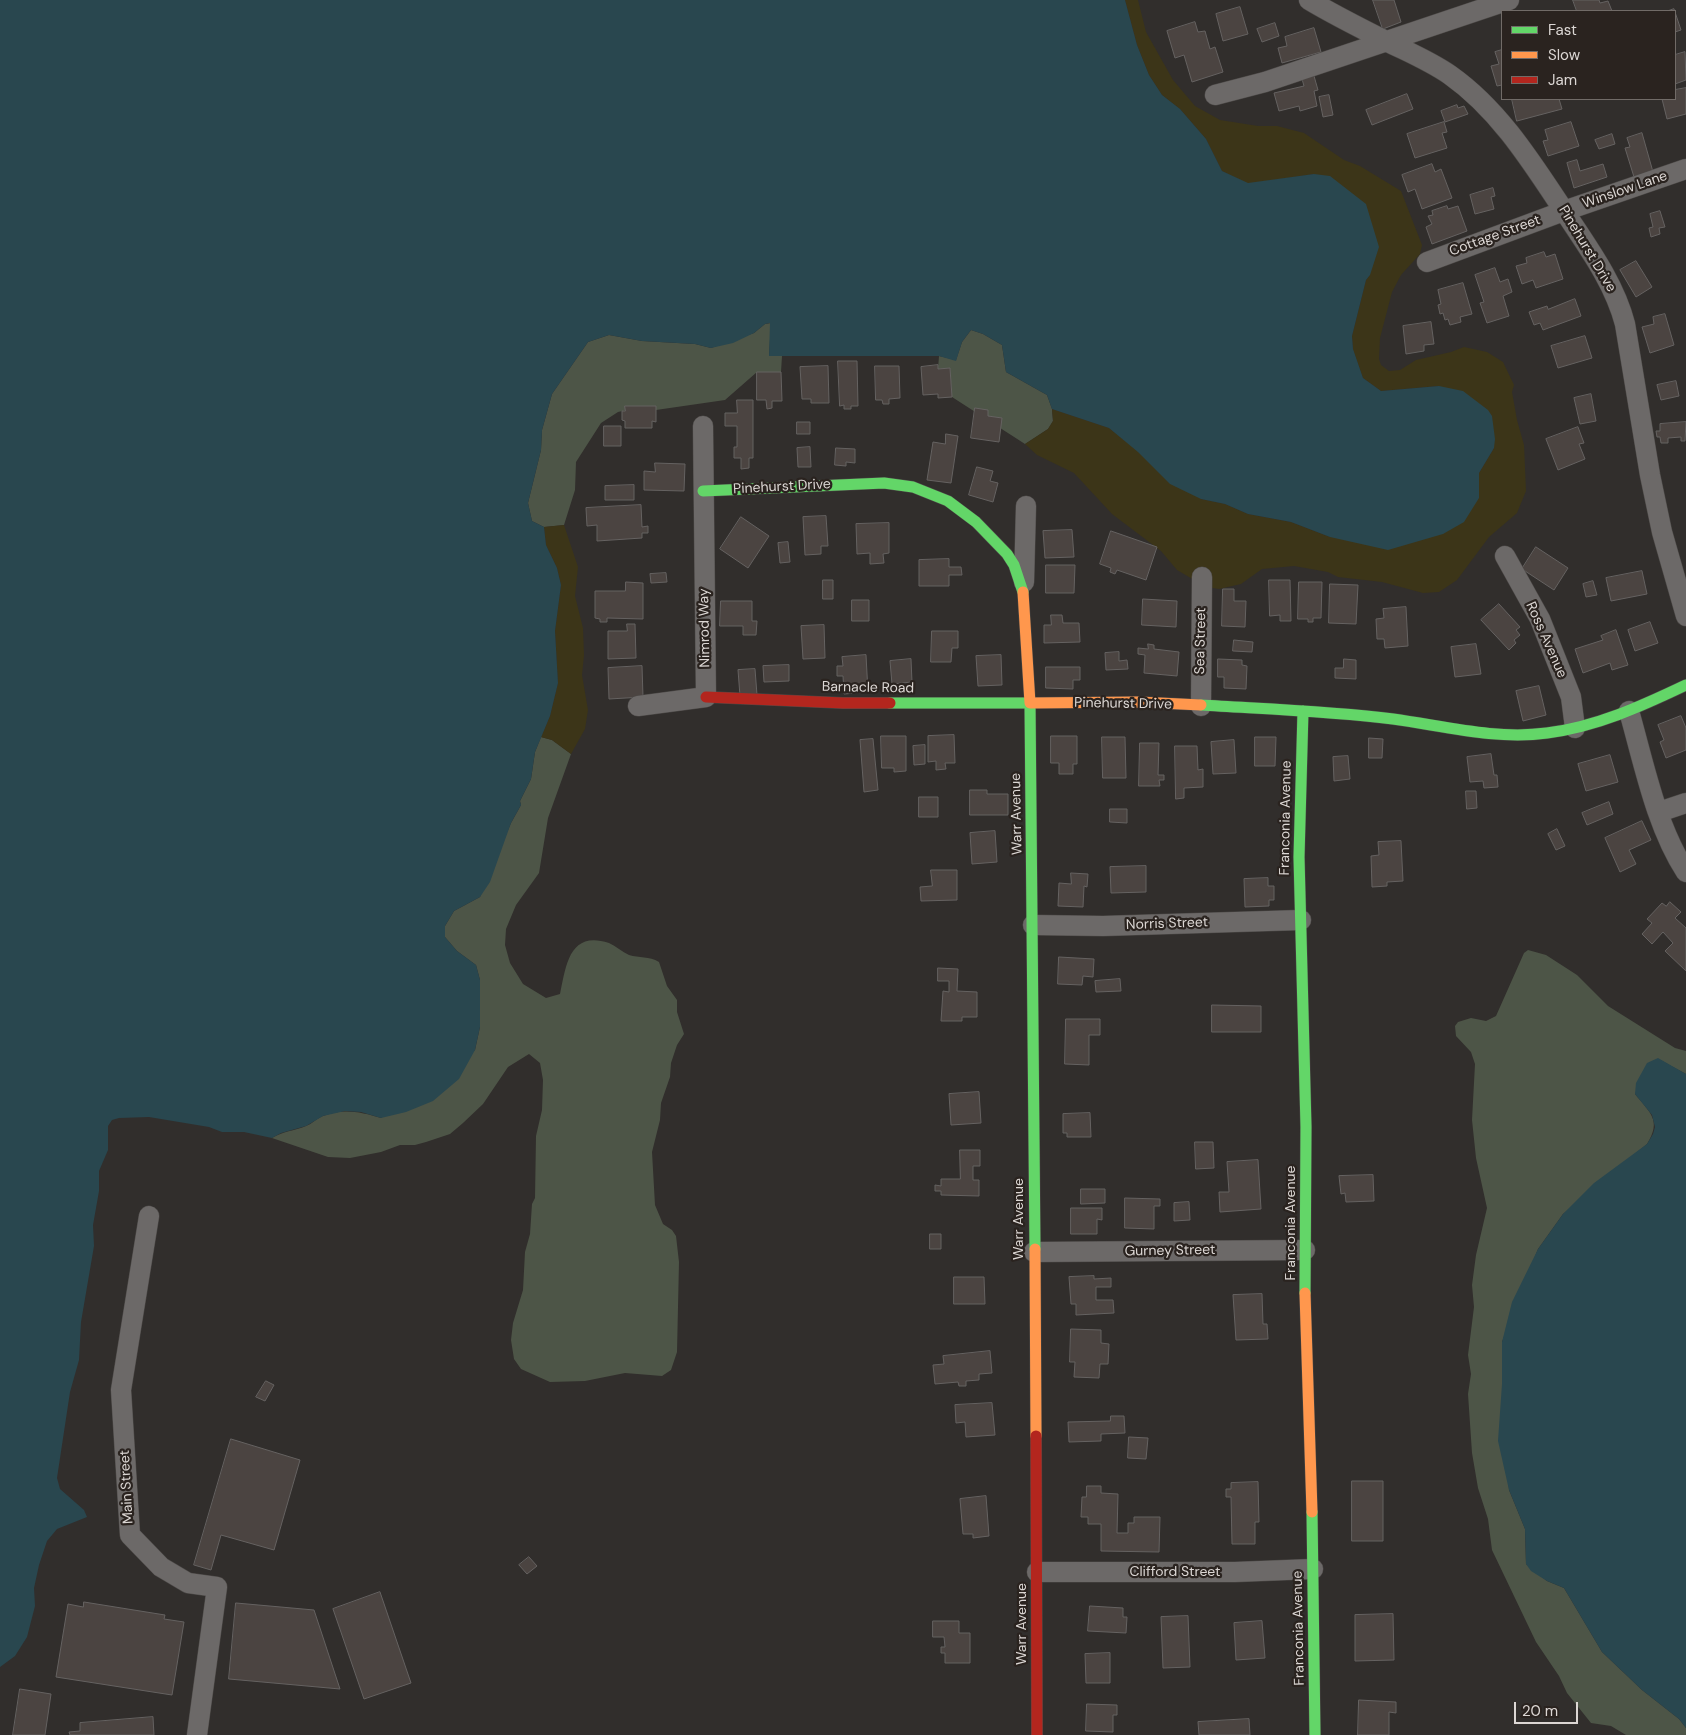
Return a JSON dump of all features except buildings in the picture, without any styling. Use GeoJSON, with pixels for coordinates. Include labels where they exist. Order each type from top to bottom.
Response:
{"type":"FeatureCollection","features":[{"type":"Feature","properties":{"kind":"street","name":"Pinehurst Drive"},"geometry":{"type":"LineString","coordinates":[[1309,0],[1437,67],[1462,84],[1487,106],[1530,160],[1609,283],[1621,307],[1625,324],[1641,430],[1656,504],[1686,616]]}},
{"type":"Feature","properties":{"kind":"street"},"geometry":{"type":"LineString","coordinates":[[1215,95],[1265,82],[1509,0]]}},
{"type":"Feature","properties":{"kind":"street","name":"Winslow Lane"},"geometry":{"type":"LineString","coordinates":[[1564,211],[1686,170]]}},
{"type":"Feature","properties":{"kind":"street","name":"Cottage Street"},"geometry":{"type":"LineString","coordinates":[[1426,262],[1564,211]]}},
{"type":"Feature","properties":{"kind":"street","name":"Nimrod Way"},"geometry":{"type":"LineString","coordinates":[[703,426],[706,697]]}},
{"type":"Feature","properties":{"kind":"street","name":"Pinehurst Drive"},"geometry":{"type":"LineString","coordinates":[[703,491],[884,483],[919,489],[948,501],[976,522],[1007,554],[1014,565],[1023,591],[1030,703],[1139,702],[1303,711],[1392,719],[1492,734],[1535,734],[1575,728],[1629,711],[1686,685]]}},
{"type":"Feature","properties":{"kind":"street"},"geometry":{"type":"LineString","coordinates":[[1023,591],[1026,506]]}},
{"type":"Feature","properties":{"kind":"street","name":"Ross Avenue"},"geometry":{"type":"LineString","coordinates":[[1505,556],[1540,619],[1571,697],[1575,728]]}},
{"type":"Feature","properties":{"kind":"street","name":"Sea Street"},"geometry":{"type":"LineString","coordinates":[[1201,706],[1202,577]]}},
{"type":"Feature","properties":{"kind":"street"},"geometry":{"type":"LineString","coordinates":[[638,706],[706,697]]}},
{"type":"Feature","properties":{"kind":"street","name":"Barnacle Road"},"geometry":{"type":"LineString","coordinates":[[706,697],[843,703],[1030,703]]}},
{"type":"Feature","properties":{"kind":"street","name":"Warr Avenue"},"geometry":{"type":"LineString","coordinates":[[1030,703],[1037,1735]]}},
{"type":"Feature","properties":{"kind":"street","name":"Franconia Avenue"},"geometry":{"type":"LineString","coordinates":[[1303,711],[1299,857],[1306,1127],[1305,1311],[1313,1569],[1314,1735]]}},
{"type":"Feature","properties":{"kind":"street"},"geometry":{"type":"LineString","coordinates":[[1629,711],[1669,841],[1686,872]]}},
{"type":"Feature","properties":{"kind":"street"},"geometry":{"type":"LineString","coordinates":[[1659,812],[1686,803]]}},
{"type":"Feature","properties":{"kind":"street","name":"Norris Street"},"geometry":{"type":"LineString","coordinates":[[1033,925],[1121,926],[1301,920]]}},
{"type":"Feature","properties":{"kind":"street","name":"Main Street"},"geometry":{"type":"LineString","coordinates":[[149,1216],[121,1390],[130,1535],[161,1567],[188,1583],[217,1587],[197,1735]]}},
{"type":"Feature","properties":{"kind":"street","name":"Gurney Street"},"geometry":{"type":"LineString","coordinates":[[1034,1252],[1305,1250]]}},
{"type":"Feature","properties":{"kind":"street","name":"Clifford Street"},"geometry":{"type":"LineString","coordinates":[[1037,1572],[1235,1572],[1313,1569]]}},
{"type":"Feature","properties":{"kind":"green space"},"geometry":{"type":"Polygon","coordinates":[[[771,323],[769,356],[782,356],[781,372],[757,372],[725,400],[656,410],[635,408],[618,412],[601,423],[576,462],[575,490],[564,525],[544,527],[532,521],[528,503],[541,450],[542,430],[552,394],[588,342],[609,335],[642,341],[695,344],[711,348],[754,333],[765,324],[771,323]]]}},
{"type":"Feature","properties":{"kind":"green space"},"geometry":{"type":"Polygon","coordinates":[[[971,330],[983,334],[1002,345],[1006,372],[1047,395],[1052,409],[1053,421],[1048,429],[1025,444],[952,397],[950,368],[938,369],[939,356],[956,360],[962,342],[971,330]]]}},
{"type":"Feature","properties":{"kind":"green space"},"geometry":{"type":"Polygon","coordinates":[[[541,737],[552,740],[571,754],[548,818],[539,873],[516,905],[506,929],[505,945],[510,963],[523,984],[546,998],[560,994],[572,953],[585,942],[596,940],[609,943],[629,955],[655,960],[659,962],[667,986],[677,1000],[677,1012],[684,1034],[677,1045],[671,1063],[670,1077],[661,1103],[660,1120],[652,1152],[655,1205],[663,1224],[672,1230],[676,1236],[679,1262],[677,1352],[671,1370],[662,1376],[625,1373],[585,1381],[550,1382],[521,1369],[514,1359],[511,1340],[513,1323],[523,1290],[525,1252],[530,1234],[532,1204],[535,1198],[536,1136],[542,1110],[543,1080],[540,1063],[529,1054],[508,1067],[483,1104],[463,1123],[450,1134],[426,1142],[415,1145],[400,1145],[381,1152],[350,1158],[328,1157],[272,1138],[302,1128],[323,1116],[338,1112],[359,1113],[381,1118],[475,1050],[480,1027],[480,980],[476,965],[457,951],[445,937],[445,926],[454,911],[480,897],[531,779],[535,752],[541,737]]]}},
{"type":"Feature","properties":{"kind":"green space"},"geometry":{"type":"Polygon","coordinates":[[[1528,950],[1546,955],[1577,975],[1608,1006],[1675,1048],[1686,1051],[1686,1074],[1658,1059],[1635,1094],[1649,1112],[1654,1123],[1654,1129],[1647,1144],[1563,1214],[1538,1249],[1502,1342],[1502,1384],[1509,1490],[1525,1529],[1526,1564],[1547,1581],[1564,1588],[1602,1652],[1642,1690],[1679,1719],[1686,1728],[1686,1735],[1626,1735],[1611,1726],[1591,1723],[1567,1693],[1559,1676],[1536,1642],[1492,1550],[1488,1519],[1478,1488],[1472,1453],[1468,1394],[1471,1374],[1468,1355],[1474,1307],[1472,1285],[1476,1255],[1487,1208],[1476,1158],[1472,1120],[1475,1064],[1471,1052],[1456,1036],[1455,1026],[1458,1022],[1471,1018],[1486,1021],[1496,1016],[1524,953],[1528,950]]]}},
{"type":"Feature","properties":{"kind":"sand"},"geometry":{"type":"Polygon","coordinates":[[[1125,0],[1138,0],[1146,32],[1173,80],[1195,106],[1220,120],[1258,126],[1277,126],[1304,133],[1344,160],[1360,166],[1401,191],[1422,245],[1420,254],[1401,275],[1392,292],[1380,338],[1379,359],[1381,365],[1389,371],[1400,370],[1416,360],[1464,347],[1487,352],[1503,362],[1514,385],[1512,392],[1524,445],[1526,491],[1517,513],[1489,537],[1457,580],[1439,592],[1423,593],[1382,582],[1338,577],[1328,572],[1294,566],[1262,569],[1241,584],[1219,589],[1206,587],[1177,570],[1161,551],[1112,514],[1074,473],[1037,455],[1025,444],[1048,429],[1053,421],[1052,409],[1109,428],[1201,499],[1225,504],[1248,514],[1291,522],[1330,537],[1479,498],[1479,473],[1494,448],[1439,386],[1381,391],[1363,378],[1353,350],[1352,336],[1366,280],[1370,275],[1314,174],[1248,184],[1222,171],[1206,139],[1180,109],[1162,95],[1149,75],[1137,45],[1125,0]]]}},
{"type":"Feature","properties":{"kind":"sand"},"geometry":{"type":"Polygon","coordinates":[[[564,525],[578,567],[575,596],[583,628],[584,655],[582,675],[588,710],[585,729],[571,754],[552,740],[541,737],[550,716],[558,683],[555,631],[561,585],[557,568],[546,545],[544,527],[564,525]]]}},
{"type":"Feature","properties":{"kind":"water"},"geometry":{"type":"Polygon","coordinates":[[[0,0],[1125,0],[1137,45],[1149,75],[1162,95],[1180,109],[1206,139],[1222,171],[1248,183],[1314,174],[1330,176],[1366,204],[1379,247],[1370,275],[1366,280],[1352,336],[1353,349],[1363,378],[1381,391],[1439,386],[1463,391],[1488,410],[1492,416],[1495,439],[1494,448],[1479,473],[1479,498],[1464,522],[1443,534],[1388,550],[1330,537],[1291,522],[1248,514],[1225,504],[1201,499],[1170,484],[1138,452],[1109,428],[1052,409],[1047,395],[1006,372],[1002,345],[983,334],[971,330],[962,342],[956,361],[939,356],[769,356],[770,323],[733,343],[711,348],[695,344],[642,341],[609,335],[588,342],[552,394],[542,430],[541,450],[528,503],[532,521],[544,527],[546,545],[557,568],[561,585],[555,631],[558,683],[550,716],[535,752],[531,779],[520,801],[521,805],[511,823],[490,882],[480,897],[454,911],[445,926],[445,937],[457,951],[476,965],[480,980],[480,1027],[475,1050],[459,1079],[433,1101],[406,1112],[381,1118],[361,1112],[345,1111],[323,1116],[306,1126],[281,1133],[272,1138],[244,1132],[222,1132],[209,1127],[149,1117],[112,1120],[108,1126],[108,1150],[99,1171],[99,1191],[93,1225],[94,1246],[81,1322],[79,1360],[70,1392],[57,1478],[60,1489],[84,1510],[87,1517],[57,1529],[47,1541],[34,1588],[35,1606],[27,1637],[15,1656],[0,1667],[0,0]]]}},
{"type":"Feature","properties":{"kind":"water"},"geometry":{"type":"Polygon","coordinates":[[[1658,1058],[1686,1074],[1686,1728],[1679,1719],[1642,1690],[1602,1652],[1564,1588],[1547,1581],[1531,1571],[1526,1564],[1525,1529],[1509,1490],[1498,1441],[1502,1384],[1502,1342],[1512,1302],[1538,1249],[1563,1214],[1594,1183],[1647,1144],[1653,1134],[1655,1127],[1652,1115],[1635,1094],[1636,1083],[1647,1063],[1658,1058]]]}},
{"type":"Feature","properties":{"kind":"traffic: fast"},"geometry":{"type":"LineString","coordinates":[[703,491],[884,483],[913,487],[948,501],[976,522],[1007,554],[1014,565],[1023,592]]}},
{"type":"Feature","properties":{"kind":"traffic: fast"},"geometry":{"type":"LineString","coordinates":[[1201,705],[1345,714],[1489,733],[1528,735],[1565,730],[1601,721],[1636,708],[1686,685]]}},
{"type":"Feature","properties":{"kind":"traffic: fast"},"geometry":{"type":"LineString","coordinates":[[890,703],[1030,703],[1035,1249]]}},
{"type":"Feature","properties":{"kind":"traffic: fast"},"geometry":{"type":"LineString","coordinates":[[1303,711],[1299,857],[1306,1127],[1305,1293]]}},
{"type":"Feature","properties":{"kind":"traffic: fast"},"geometry":{"type":"LineString","coordinates":[[1312,1512],[1315,1735]]}},
{"type":"Feature","properties":{"kind":"traffic: slow"},"geometry":{"type":"LineString","coordinates":[[1023,592],[1030,703],[1139,702],[1201,705]]}},
{"type":"Feature","properties":{"kind":"traffic: slow"},"geometry":{"type":"LineString","coordinates":[[1035,1249],[1036,1436]]}},
{"type":"Feature","properties":{"kind":"traffic: slow"},"geometry":{"type":"LineString","coordinates":[[1305,1293],[1312,1512]]}},
{"type":"Feature","properties":{"kind":"traffic: jam"},"geometry":{"type":"LineString","coordinates":[[706,697],[843,703],[890,703]]}},
{"type":"Feature","properties":{"kind":"traffic: jam"},"geometry":{"type":"LineString","coordinates":[[1036,1436],[1037,1735]]}}]}
